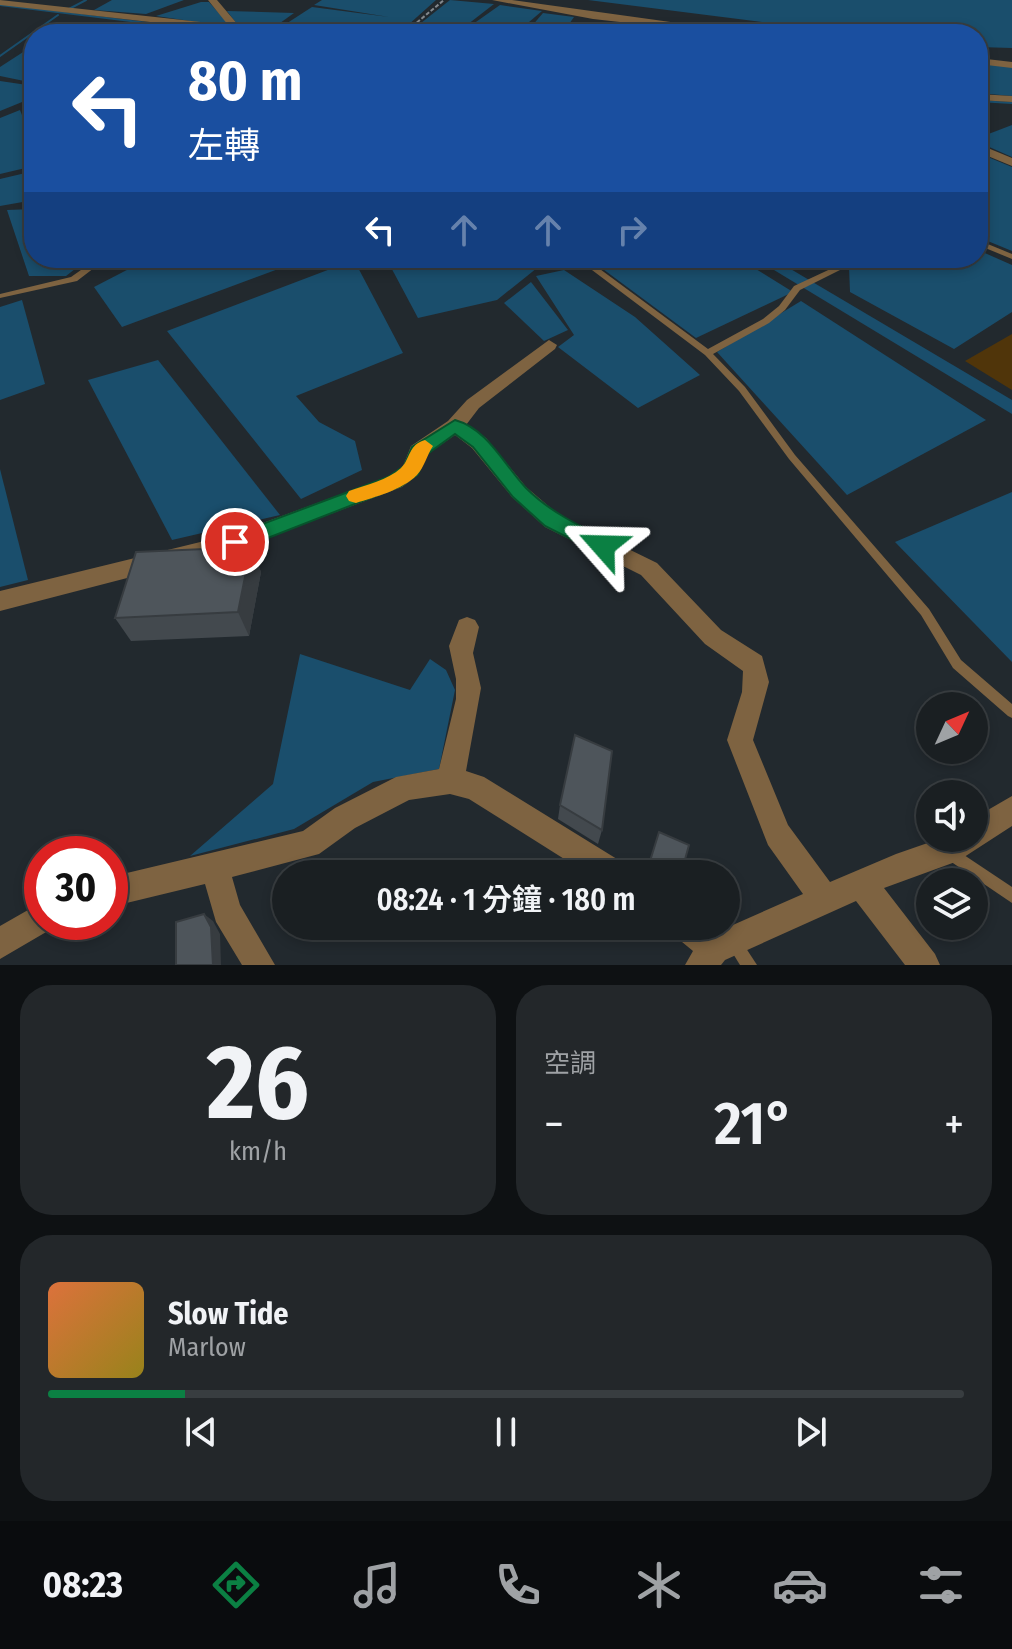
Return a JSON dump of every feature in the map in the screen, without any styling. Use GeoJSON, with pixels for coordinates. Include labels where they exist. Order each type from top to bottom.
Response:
{"type":"FeatureCollection","features":[{"type":"Feature","properties":{"kind":"street"},"geometry":{"type":"LineString","coordinates":[[70,8],[103,0]]}},
{"type":"Feature","properties":{"kind":"street"},"geometry":{"type":"LineString","coordinates":[[212,0],[232,24]]}},
{"type":"Feature","properties":{"kind":"street"},"geometry":{"type":"LineString","coordinates":[[496,0],[664,24]]}},
{"type":"Feature","properties":{"kind":"street"},"geometry":{"type":"LineString","coordinates":[[0,2],[196,24]]}},
{"type":"Feature","properties":{"kind":"street"},"geometry":{"type":"LineString","coordinates":[[988,62],[1012,65]]}},
{"type":"Feature","properties":{"kind":"street"},"geometry":{"type":"LineString","coordinates":[[988,98],[1012,99]]}},
{"type":"Feature","properties":{"kind":"street"},"geometry":{"type":"LineString","coordinates":[[988,152],[1012,162]]}},
{"type":"Feature","properties":{"kind":"street"},"geometry":{"type":"LineString","coordinates":[[0,601],[235,542],[384,486],[411,470],[418,451],[455,426],[473,404],[549,345]]}},
{"type":"Feature","properties":{"kind":"street"},"geometry":{"type":"LineString","coordinates":[[455,426],[479,443],[519,492],[552,521],[649,569],[713,637],[753,664],[758,683],[742,724],[740,740],[778,835],[824,899]]}},
{"type":"Feature","properties":{"kind":"street"},"geometry":{"type":"LineString","coordinates":[[450,781],[469,686],[459,659],[467,627]]}},
{"type":"Feature","properties":{"kind":"street"},"geometry":{"type":"LineString","coordinates":[[128,888],[309,844],[345,818],[406,787],[450,781],[474,787],[592,860]]}},
{"type":"Feature","properties":{"kind":"street"},"geometry":{"type":"LineString","coordinates":[[988,825],[1012,810]]}},
{"type":"Feature","properties":{"kind":"street"},"geometry":{"type":"LineString","coordinates":[[705,940],[724,955],[824,899],[938,852]]}},
{"type":"Feature","properties":{"kind":"street"},"geometry":{"type":"LineString","coordinates":[[215,868],[227,911],[259,965]]}},
{"type":"Feature","properties":{"kind":"street"},"geometry":{"type":"LineString","coordinates":[[861,883],[924,965]]}},
{"type":"Feature","properties":{"kind":"street"},"geometry":{"type":"LineString","coordinates":[[0,944],[24,929]]}},
{"type":"Feature","properties":{"kind":"lane"},"geometry":{"type":"LineString","coordinates":[[988,246],[1012,257]]}},
{"type":"Feature","properties":{"kind":"lane"},"geometry":{"type":"LineString","coordinates":[[0,296],[74,279],[89,268]]}},
{"type":"Feature","properties":{"kind":"lane"},"geometry":{"type":"LineString","coordinates":[[593,268],[708,353],[742,389],[792,457],[925,612],[957,664],[1012,712]]}},
{"type":"Feature","properties":{"kind":"lane"},"geometry":{"type":"LineString","coordinates":[[708,353],[766,321],[782,308],[797,288],[838,268]]}},
{"type":"Feature","properties":{"kind":"lane"},"geometry":{"type":"LineString","coordinates":[[966,852],[1012,896]]}},
{"type":"Feature","properties":{"kind":"path"},"geometry":{"type":"LineString","coordinates":[[415,24],[444,0]]}},
{"type":"Feature","properties":{"kind":"shaded area"},"geometry":{"type":"Polygon","coordinates":[[[1012,334],[1012,390],[965,361],[1012,334]]]}},
{"type":"Feature","properties":{"kind":"water"},"geometry":{"type":"Polygon","coordinates":[[[112,0],[184,0],[146,14],[94,10],[112,0]]]}},
{"type":"Feature","properties":{"kind":"water"},"geometry":{"type":"Polygon","coordinates":[[[322,0],[436,0],[409,24],[286,24],[312,7],[389,17],[314,5],[322,0]]]}},
{"type":"Feature","properties":{"kind":"water"},"geometry":{"type":"Polygon","coordinates":[[[450,0],[494,4],[468,24],[421,23],[450,0]]]}},
{"type":"Feature","properties":{"kind":"water"},"geometry":{"type":"Polygon","coordinates":[[[588,0],[1012,0],[1012,48],[988,47],[988,24],[779,24],[588,0]]]}},
{"type":"Feature","properties":{"kind":"water"},"geometry":{"type":"Polygon","coordinates":[[[209,2],[228,24],[211,24],[156,16],[209,2]]]}},
{"type":"Feature","properties":{"kind":"water"},"geometry":{"type":"Polygon","coordinates":[[[500,5],[542,11],[527,24],[473,24],[500,5]]]}},
{"type":"Feature","properties":{"kind":"water"},"geometry":{"type":"Polygon","coordinates":[[[227,11],[294,13],[279,24],[237,24],[227,11]]]}},
{"type":"Feature","properties":{"kind":"water"},"geometry":{"type":"Polygon","coordinates":[[[543,13],[574,17],[569,24],[534,24],[543,13]]]}},
{"type":"Feature","properties":{"kind":"water"},"geometry":{"type":"Polygon","coordinates":[[[24,51],[24,81],[0,76],[0,67],[24,51]]]}},
{"type":"Feature","properties":{"kind":"water"},"geometry":{"type":"Polygon","coordinates":[[[988,64],[1012,67],[1012,96],[988,94],[988,64]]]}},
{"type":"Feature","properties":{"kind":"water"},"geometry":{"type":"Polygon","coordinates":[[[0,81],[24,85],[24,101],[0,111],[0,81]]]}},
{"type":"Feature","properties":{"kind":"water"},"geometry":{"type":"Polygon","coordinates":[[[20,110],[24,120],[24,168],[0,174],[0,118],[20,110]]]}},
{"type":"Feature","properties":{"kind":"water"},"geometry":{"type":"Polygon","coordinates":[[[1012,125],[1012,157],[988,146],[988,134],[1012,125]]]}},
{"type":"Feature","properties":{"kind":"water"},"geometry":{"type":"Polygon","coordinates":[[[988,157],[1012,167],[1012,251],[988,241],[988,157]]]}},
{"type":"Feature","properties":{"kind":"water"},"geometry":{"type":"Polygon","coordinates":[[[24,173],[24,202],[0,206],[0,179],[24,173]]]}},
{"type":"Feature","properties":{"kind":"water"},"geometry":{"type":"Polygon","coordinates":[[[24,209],[24,261],[7,210],[24,209]]]}},
{"type":"Feature","properties":{"kind":"water"},"geometry":{"type":"Polygon","coordinates":[[[988,254],[1012,265],[1012,312],[954,349],[850,292],[849,268],[988,268],[988,254]]]}},
{"type":"Feature","properties":{"kind":"water"},"geometry":{"type":"Polygon","coordinates":[[[26,268],[76,268],[66,276],[29,276],[26,268]]]}},
{"type":"Feature","properties":{"kind":"water"},"geometry":{"type":"Polygon","coordinates":[[[131,268],[281,268],[122,327],[94,287],[131,268]]]}},
{"type":"Feature","properties":{"kind":"water"},"geometry":{"type":"Polygon","coordinates":[[[333,268],[358,268],[403,353],[296,396],[319,422],[355,441],[362,470],[301,499],[167,331],[333,268]]]}},
{"type":"Feature","properties":{"kind":"water"},"geometry":{"type":"Polygon","coordinates":[[[391,268],[537,268],[497,300],[418,318],[391,268]]]}},
{"type":"Feature","properties":{"kind":"water"},"geometry":{"type":"Polygon","coordinates":[[[602,268],[754,268],[793,292],[696,338],[602,268]]]}},
{"type":"Feature","properties":{"kind":"water"},"geometry":{"type":"Polygon","coordinates":[[[564,270],[635,317],[700,375],[638,408],[558,347],[574,335],[536,276],[564,270]]]}},
{"type":"Feature","properties":{"kind":"water"},"geometry":{"type":"Polygon","coordinates":[[[531,282],[568,330],[544,341],[504,303],[531,282]]]}},
{"type":"Feature","properties":{"kind":"water"},"geometry":{"type":"Polygon","coordinates":[[[22,300],[45,384],[0,400],[0,307],[22,300]]]}},
{"type":"Feature","properties":{"kind":"water"},"geometry":{"type":"Polygon","coordinates":[[[801,301],[986,420],[847,495],[717,352],[801,301]]]}},
{"type":"Feature","properties":{"kind":"water"},"geometry":{"type":"Polygon","coordinates":[[[158,360],[280,515],[172,540],[88,380],[158,360]]]}},
{"type":"Feature","properties":{"kind":"water"},"geometry":{"type":"Polygon","coordinates":[[[0,469],[28,580],[0,587],[0,469]]]}},
{"type":"Feature","properties":{"kind":"water"},"geometry":{"type":"Polygon","coordinates":[[[1012,492],[1012,662],[895,542],[1012,492]]]}},
{"type":"Feature","properties":{"kind":"water"},"geometry":{"type":"Polygon","coordinates":[[[300,654],[410,690],[430,659],[446,670],[455,690],[439,769],[373,782],[294,829],[190,856],[273,784],[300,654]]]}},
{"type":"Feature","properties":{"kind":"building"},"geometry":{"type":"Polygon","coordinates":[[[251,547],[238,612],[115,618],[136,552],[251,547]]]}},
{"type":"Feature","properties":{"kind":"building"},"geometry":{"type":"Polygon","coordinates":[[[575,735],[612,751],[602,830],[560,805],[575,735]]]}},
{"type":"Feature","properties":{"kind":"building"},"geometry":{"type":"Polygon","coordinates":[[[659,832],[689,845],[685,860],[650,860],[659,832]]]}},
{"type":"Feature","properties":{"kind":"building"},"geometry":{"type":"Polygon","coordinates":[[[204,914],[211,927],[213,965],[176,965],[176,922],[204,914]]]}},
{"type":"Feature","properties":{"kind":"waterway"},"geometry":{"type":"LineString","coordinates":[[67,10],[86,0]]}},
{"type":"Feature","properties":{"kind":"waterway"},"geometry":{"type":"LineString","coordinates":[[0,5],[155,24]]}},
{"type":"Feature","properties":{"kind":"waterway"},"geometry":{"type":"LineString","coordinates":[[45,24],[58,15]]}},
{"type":"Feature","properties":{"kind":"waterway"},"geometry":{"type":"LineString","coordinates":[[0,56],[24,39]]}},
{"type":"Feature","properties":{"kind":"waterway"},"geometry":{"type":"LineString","coordinates":[[988,102],[1012,103]]}},
{"type":"Feature","properties":{"kind":"waterway"},"geometry":{"type":"LineString","coordinates":[[778,268],[1012,408]]}},
{"type":"Feature","properties":{"kind":"slow traffic"},"geometry":{"type":"LineString","coordinates":[[356,496],[395,482],[411,470],[418,451],[425,446]]}},
{"type":"Feature","properties":{"kind":"route"},"geometry":{"type":"LineString","coordinates":[[235,542],[395,482],[411,470],[418,451],[455,426],[479,443],[519,492],[552,521],[603,546]]}}]}
